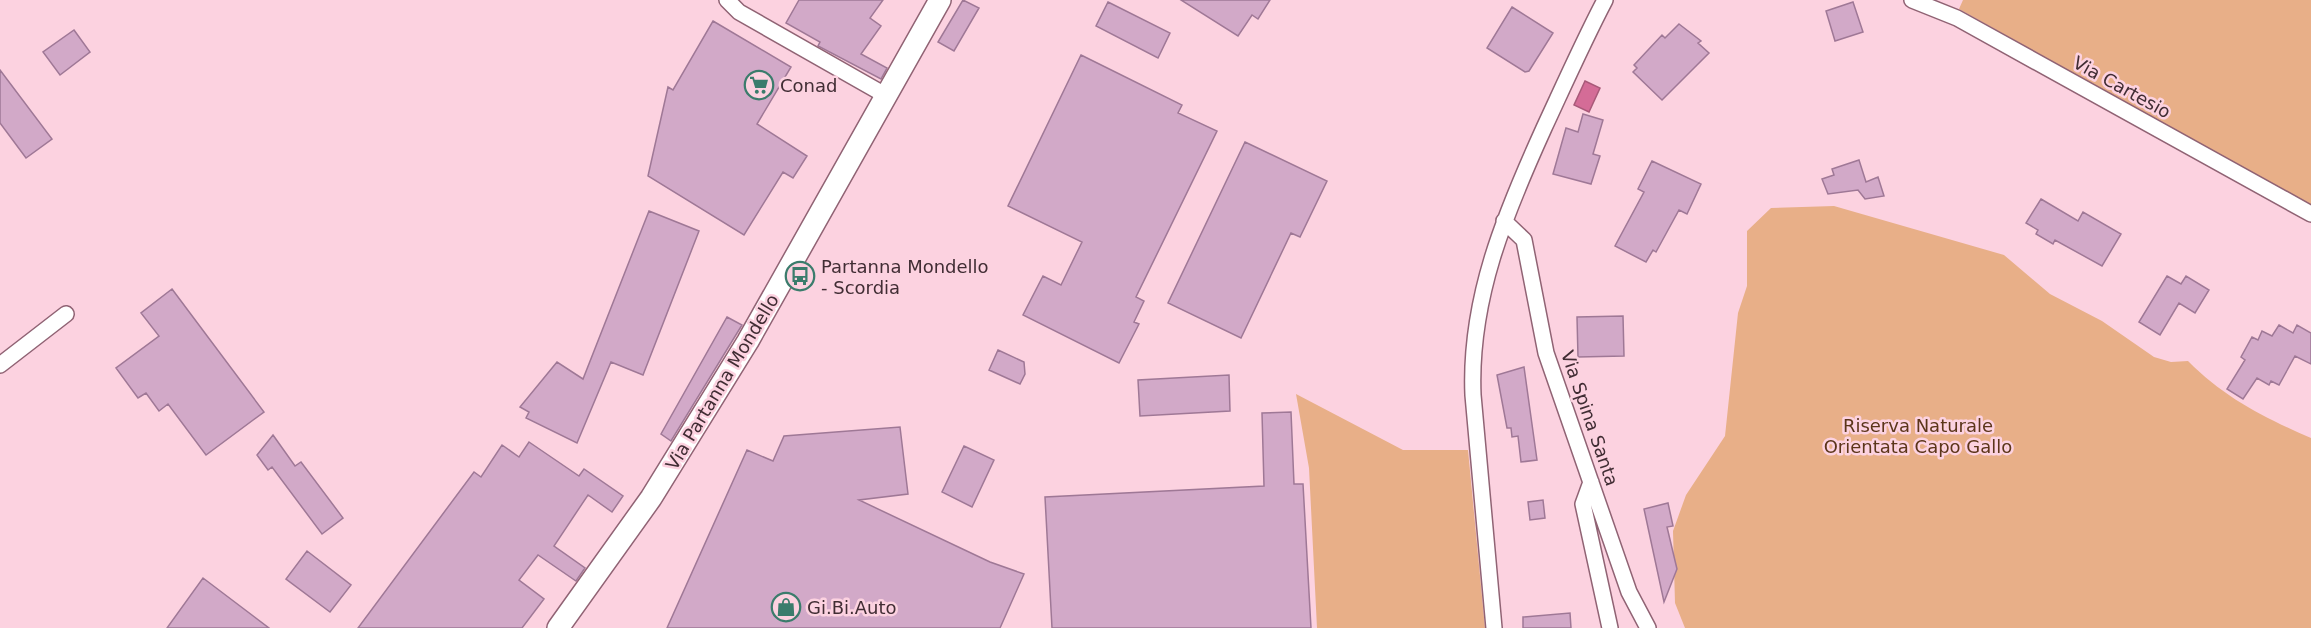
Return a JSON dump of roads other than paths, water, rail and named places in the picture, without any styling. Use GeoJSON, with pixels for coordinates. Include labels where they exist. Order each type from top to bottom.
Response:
{"type":"FeatureCollection","features":[{"type":"Feature","properties":{"kind":"main road","name":"Via Partanna Mondello"},"geometry":{"type":"LineString","coordinates":[[558,628],[651,498],[748,341],[940,0]]}},
{"type":"Feature","properties":{"kind":"street"},"geometry":{"type":"LineString","coordinates":[[727,0],[740,12],[885,95]]}},
{"type":"Feature","properties":{"kind":"street"},"geometry":{"type":"LineString","coordinates":[[1494,628],[1472,362],[1481,295],[1504,221],[1581,47],[1605,0]]}},
{"type":"Feature","properties":{"kind":"street","name":"Via Cartesio"},"geometry":{"type":"LineString","coordinates":[[1912,0],[1957,18],[2311,214]]}},
{"type":"Feature","properties":{"kind":"street","name":"Via Spina Santa"},"geometry":{"type":"LineString","coordinates":[[1504,221],[1524,240],[1546,353],[1629,592],[1648,628]]}},
{"type":"Feature","properties":{"kind":"street"},"geometry":{"type":"LineString","coordinates":[[0,365],[66,314]]}},
{"type":"Feature","properties":{"kind":"street"},"geometry":{"type":"LineString","coordinates":[[1591,482],[1583,504],[1610,628]]}},
{"type":"Feature","properties":{"kind":"place","name":"Conad"},"geometry":{"type":"Point","coordinates":[759,85]}},
{"type":"Feature","properties":{"kind":"place","name":"Partanna Mondello - Scordia"},"geometry":{"type":"Point","coordinates":[800,276]}},
{"type":"Feature","properties":{"kind":"place","name":"Gi.Bi.Auto"},"geometry":{"type":"Point","coordinates":[786,607]}},
{"type":"Feature","properties":{"kind":"park label","name":"Riserva Naturale Orientata Capo Gallo"},"geometry":{"type":"Point","coordinates":[1918,435]}}]}
